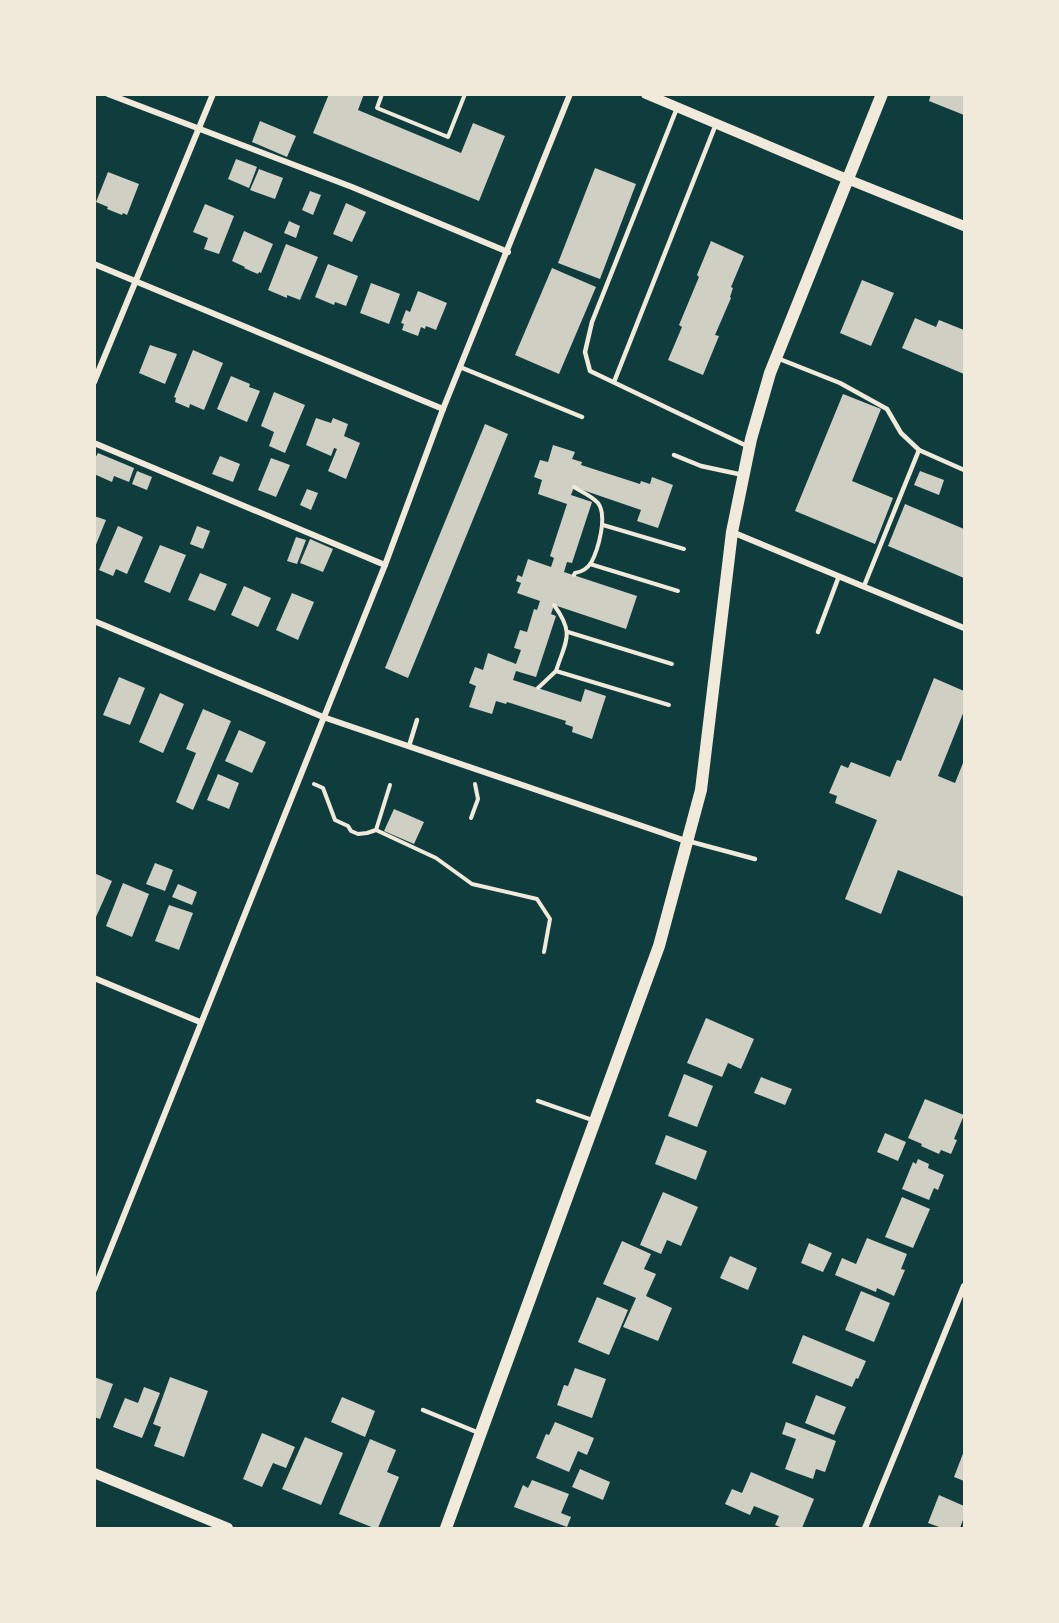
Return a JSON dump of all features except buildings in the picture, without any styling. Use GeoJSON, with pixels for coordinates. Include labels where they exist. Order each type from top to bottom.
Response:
{"type":"FeatureCollection","features":[{"type":"Feature","properties":{"kind":"main road"},"geometry":{"type":"LineString","coordinates":[[446,1528],[659,946],[701,790],[732,532],[749,447],[776,358],[882,94]]}},
{"type":"Feature","properties":{"kind":"street"},"geometry":{"type":"LineString","coordinates":[[108,94],[352,187],[508,252]]}},
{"type":"Feature","properties":{"kind":"street"},"geometry":{"type":"LineString","coordinates":[[94,382],[213,94]]}},
{"type":"Feature","properties":{"kind":"street"},"geometry":{"type":"LineString","coordinates":[[94,1290],[570,94]]}},
{"type":"Feature","properties":{"kind":"street"},"geometry":{"type":"LineString","coordinates":[[646,94],[964,226]]}},
{"type":"Feature","properties":{"kind":"street"},"geometry":{"type":"LineString","coordinates":[[94,264],[443,409]]}},
{"type":"Feature","properties":{"kind":"street"},"geometry":{"type":"LineString","coordinates":[[94,443],[384,565]]}},
{"type":"Feature","properties":{"kind":"street"},"geometry":{"type":"LineString","coordinates":[[732,532],[964,628]]}},
{"type":"Feature","properties":{"kind":"street"},"geometry":{"type":"LineString","coordinates":[[94,621],[323,717],[686,841]]}},
{"type":"Feature","properties":{"kind":"street"},"geometry":{"type":"LineString","coordinates":[[94,978],[200,1022]]}},
{"type":"Feature","properties":{"kind":"street"},"geometry":{"type":"LineString","coordinates":[[865,1528],[964,1286]]}},
{"type":"Feature","properties":{"kind":"street"},"geometry":{"type":"LineString","coordinates":[[94,1473],[228,1528]]}},
{"type":"Feature","properties":{"kind":"lane"},"geometry":{"type":"LineString","coordinates":[[677,107],[592,322],[585,352],[590,371],[749,447]]}},
{"type":"Feature","properties":{"kind":"lane"},"geometry":{"type":"LineString","coordinates":[[614,382],[716,124]]}},
{"type":"Feature","properties":{"kind":"lane"},"geometry":{"type":"LineString","coordinates":[[776,358],[840,383],[887,409],[901,433],[919,450],[964,470]]}},
{"type":"Feature","properties":{"kind":"lane"},"geometry":{"type":"LineString","coordinates":[[460,367],[582,417]]}},
{"type":"Feature","properties":{"kind":"lane"},"geometry":{"type":"LineString","coordinates":[[864,586],[919,450]]}},
{"type":"Feature","properties":{"kind":"lane"},"geometry":{"type":"LineString","coordinates":[[674,455],[701,466],[743,475]]}},
{"type":"Feature","properties":{"kind":"lane"},"geometry":{"type":"LineString","coordinates":[[818,632],[838,576]]}},
{"type":"Feature","properties":{"kind":"lane"},"geometry":{"type":"LineString","coordinates":[[409,746],[417,720]]}},
{"type":"Feature","properties":{"kind":"lane"},"geometry":{"type":"LineString","coordinates":[[686,841],[755,859]]}},
{"type":"Feature","properties":{"kind":"lane"},"geometry":{"type":"LineString","coordinates":[[538,1101],[595,1120]]}},
{"type":"Feature","properties":{"kind":"lane"},"geometry":{"type":"LineString","coordinates":[[423,1410],[481,1434]]}},
{"type":"Feature","properties":{"kind":"path"},"geometry":{"type":"LineString","coordinates":[[382,94],[377,108],[448,137],[465,94]]}},
{"type":"Feature","properties":{"kind":"path"},"geometry":{"type":"LineString","coordinates":[[574,488],[599,504],[603,525],[590,564],[582,572],[574,575]]}},
{"type":"Feature","properties":{"kind":"path"},"geometry":{"type":"LineString","coordinates":[[603,525],[684,549]]}},
{"type":"Feature","properties":{"kind":"path"},"geometry":{"type":"LineString","coordinates":[[590,564],[678,591]]}},
{"type":"Feature","properties":{"kind":"path"},"geometry":{"type":"LineString","coordinates":[[538,688],[556,671],[568,632],[564,619],[554,605]]}},
{"type":"Feature","properties":{"kind":"path"},"geometry":{"type":"LineString","coordinates":[[568,632],[672,664]]}},
{"type":"Feature","properties":{"kind":"path"},"geometry":{"type":"LineString","coordinates":[[556,671],[669,705]]}},
{"type":"Feature","properties":{"kind":"path"},"geometry":{"type":"LineString","coordinates":[[314,784],[323,788],[335,820],[358,834],[367,834],[376,830],[390,785]]}},
{"type":"Feature","properties":{"kind":"path"},"geometry":{"type":"LineString","coordinates":[[471,818],[478,799]]}},
{"type":"Feature","properties":{"kind":"path"},"geometry":{"type":"LineString","coordinates":[[376,830],[436,858],[472,884],[537,899],[550,919],[543,952]]}}]}
